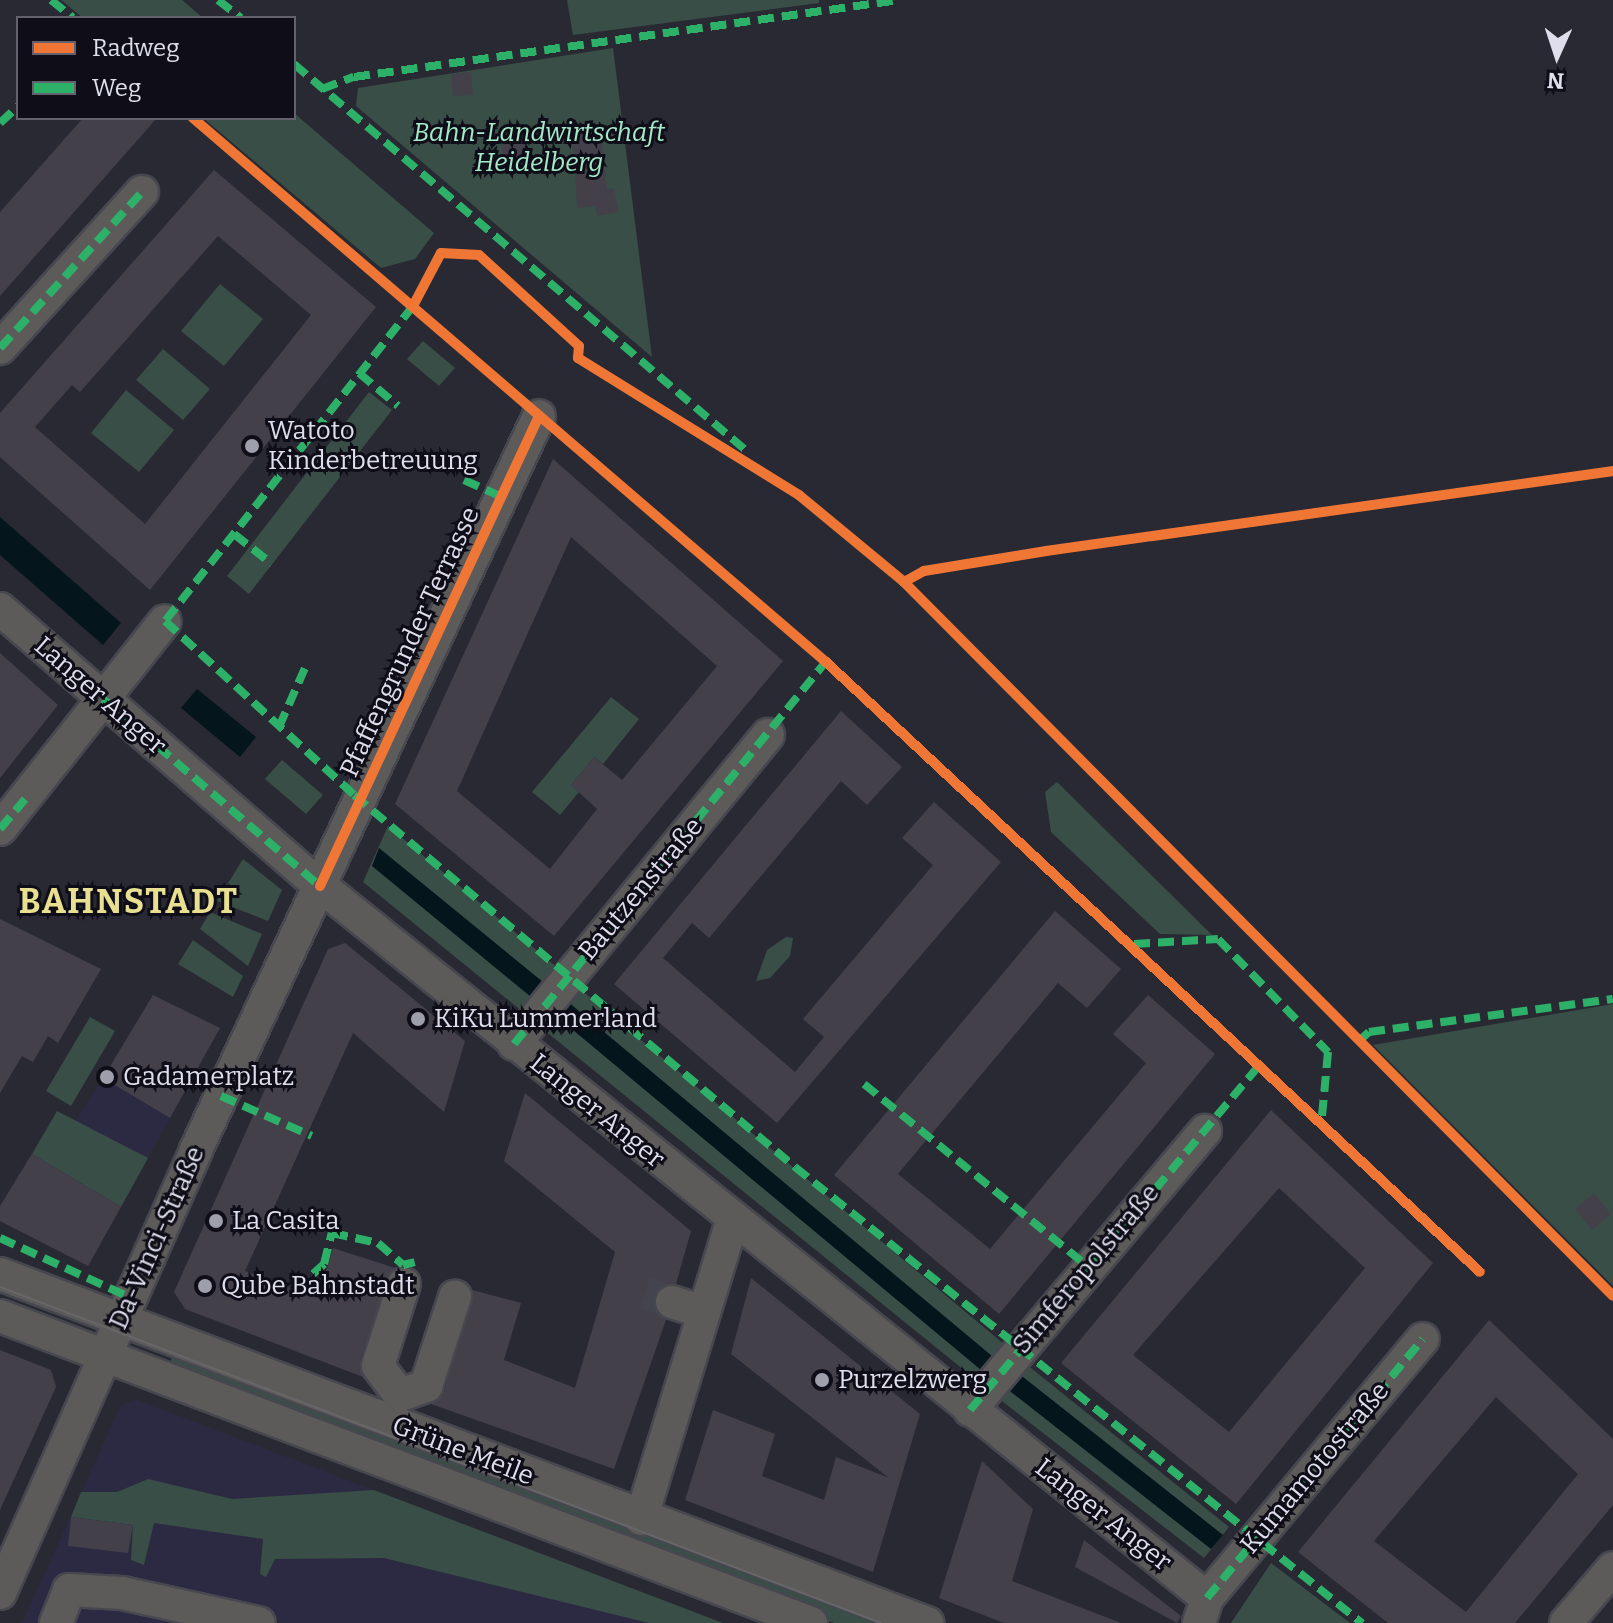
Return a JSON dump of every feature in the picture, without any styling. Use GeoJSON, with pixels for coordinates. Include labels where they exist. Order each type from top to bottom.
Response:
{"type":"FeatureCollection","features":[{"type":"Feature","properties":{"kind":"street"},"geometry":{"type":"LineString","coordinates":[[0,348],[142,192]]}},
{"type":"Feature","properties":{"kind":"street","name":"Pfaffengrunder Terrasse"},"geometry":{"type":"LineString","coordinates":[[320,886],[539,416]]}},
{"type":"Feature","properties":{"kind":"street","name":"Langer Anger"},"geometry":{"type":"LineString","coordinates":[[0,609],[320,886],[970,1410],[1203,1610]]}},
{"type":"Feature","properties":{"kind":"street"},"geometry":{"type":"LineString","coordinates":[[0,829],[12,794],[103,699],[165,621]]}},
{"type":"Feature","properties":{"kind":"street","name":"Bautzenstraße"},"geometry":{"type":"LineString","coordinates":[[514,1044],[768,735]]}},
{"type":"Feature","properties":{"kind":"street","name":"Da-Vinci-Straße"},"geometry":{"type":"LineString","coordinates":[[0,1593],[7,1561],[106,1354],[320,886]]}},
{"type":"Feature","properties":{"kind":"street","name":"Simferopolstraße"},"geometry":{"type":"LineString","coordinates":[[970,1410],[1205,1131]]}},
{"type":"Feature","properties":{"kind":"street"},"geometry":{"type":"LineString","coordinates":[[641,1519],[732,1221]]}},
{"type":"Feature","properties":{"kind":"street","name":"Grüne Meile"},"geometry":{"type":"LineString","coordinates":[[0,1274],[641,1519],[927,1623]]}},
{"type":"Feature","properties":{"kind":"street"},"geometry":{"type":"LineString","coordinates":[[404,1284],[378,1366],[400,1395],[426,1386],[455,1297]]}},
{"type":"Feature","properties":{"kind":"street"},"geometry":{"type":"LineString","coordinates":[[672,1302],[703,1312]]}},
{"type":"Feature","properties":{"kind":"street","name":"Grüne Meile"},"geometry":{"type":"LineString","coordinates":[[0,1316],[811,1623]]}},
{"type":"Feature","properties":{"kind":"street","name":"Kumamotostraße"},"geometry":{"type":"LineString","coordinates":[[1203,1610],[1423,1339]]}},
{"type":"Feature","properties":{"kind":"street"},"geometry":{"type":"LineString","coordinates":[[1566,1623],[1613,1568]]}},
{"type":"Feature","properties":{"kind":"street"},"geometry":{"type":"LineString","coordinates":[[56,1623],[69,1590],[122,1593],[259,1623]]}},
{"type":"Feature","properties":{"kind":"shaded area"},"geometry":{"type":"Polygon","coordinates":[[[0,517],[121,623],[103,645],[0,555],[0,517]]]}},
{"type":"Feature","properties":{"kind":"shaded area"},"geometry":{"type":"Polygon","coordinates":[[[197,689],[256,737],[240,757],[181,708],[197,689]]]}},
{"type":"Feature","properties":{"kind":"shaded area"},"geometry":{"type":"Polygon","coordinates":[[[379,848],[543,982],[531,997],[372,866],[379,848]]]}},
{"type":"Feature","properties":{"kind":"shaded area"},"geometry":{"type":"Polygon","coordinates":[[[567,1001],[992,1356],[981,1370],[555,1015],[567,1001]]]}},
{"type":"Feature","properties":{"kind":"shaded area"},"geometry":{"type":"Polygon","coordinates":[[[103,1078],[170,1118],[88,1266],[0,1221],[0,1206],[57,1111],[75,1122],[103,1078]]]}},
{"type":"Feature","properties":{"kind":"shaded area"},"geometry":{"type":"Polygon","coordinates":[[[1018,1373],[1223,1535],[1211,1549],[1006,1388],[1018,1373]]]}},
{"type":"Feature","properties":{"kind":"shaded area"},"geometry":{"type":"Polygon","coordinates":[[[137,1400],[722,1623],[22,1623],[121,1405],[137,1400]]]}},
{"type":"Feature","properties":{"kind":"green space"},"geometry":{"type":"Polygon","coordinates":[[[61,0],[182,0],[201,16],[81,16],[61,0]]]}},
{"type":"Feature","properties":{"kind":"green space"},"geometry":{"type":"Polygon","coordinates":[[[567,0],[819,0],[819,3],[573,35],[567,0]]]}},
{"type":"Feature","properties":{"kind":"green space","name":"Bahn-Landwirtschaft Heidelberg"},"geometry":{"type":"Polygon","coordinates":[[[613,48],[652,357],[356,106],[358,88],[613,48]]]}},
{"type":"Feature","properties":{"kind":"green space"},"geometry":{"type":"Polygon","coordinates":[[[296,115],[434,233],[415,259],[381,268],[205,120],[296,120],[296,115]]]}},
{"type":"Feature","properties":{"kind":"green space"},"geometry":{"type":"Polygon","coordinates":[[[220,284],[263,319],[224,366],[181,331],[220,284]]]}},
{"type":"Feature","properties":{"kind":"green space"},"geometry":{"type":"Polygon","coordinates":[[[423,341],[455,368],[439,386],[407,359],[423,341]]]}},
{"type":"Feature","properties":{"kind":"green space"},"geometry":{"type":"Polygon","coordinates":[[[163,349],[210,389],[183,420],[136,380],[163,349]]]}},
{"type":"Feature","properties":{"kind":"green space"},"geometry":{"type":"Polygon","coordinates":[[[126,390],[174,430],[139,472],[91,433],[126,390]]]}},
{"type":"Feature","properties":{"kind":"green space"},"geometry":{"type":"Polygon","coordinates":[[[369,392],[392,410],[249,594],[227,576],[369,392]]]}},
{"type":"Feature","properties":{"kind":"green space"},"geometry":{"type":"Polygon","coordinates":[[[611,697],[639,719],[603,764],[594,757],[571,785],[579,792],[560,815],[532,792],[611,697]]]}},
{"type":"Feature","properties":{"kind":"green space"},"geometry":{"type":"Polygon","coordinates":[[[282,760],[323,795],[306,814],[265,779],[282,760]]]}},
{"type":"Feature","properties":{"kind":"green space"},"geometry":{"type":"Polygon","coordinates":[[[1057,782],[1212,935],[1160,934],[1051,832],[1045,792],[1057,782]]]}},
{"type":"Feature","properties":{"kind":"green space"},"geometry":{"type":"Polygon","coordinates":[[[388,826],[559,969],[523,1012],[363,882],[388,826]]]}},
{"type":"Feature","properties":{"kind":"green space"},"geometry":{"type":"Polygon","coordinates":[[[243,859],[282,890],[268,921],[217,901],[243,859]]]}},
{"type":"Feature","properties":{"kind":"green space"},"geometry":{"type":"Polygon","coordinates":[[[210,912],[262,934],[248,966],[200,929],[210,912]]]}},
{"type":"Feature","properties":{"kind":"green space"},"geometry":{"type":"Polygon","coordinates":[[[786,937],[793,938],[790,956],[770,978],[756,981],[767,950],[786,937]]]}},
{"type":"Feature","properties":{"kind":"green space"},"geometry":{"type":"Polygon","coordinates":[[[193,940],[243,976],[233,997],[178,964],[193,940]]]}},
{"type":"Feature","properties":{"kind":"green space"},"geometry":{"type":"Polygon","coordinates":[[[579,988],[1005,1345],[975,1379],[544,1030],[579,988]]]}},
{"type":"Feature","properties":{"kind":"green space"},"geometry":{"type":"Polygon","coordinates":[[[1613,1004],[1613,1286],[1373,1045],[1613,1004]]]}},
{"type":"Feature","properties":{"kind":"green space"},"geometry":{"type":"Polygon","coordinates":[[[90,1017],[115,1031],[71,1106],[46,1091],[90,1017]]]}},
{"type":"Feature","properties":{"kind":"green space"},"geometry":{"type":"Polygon","coordinates":[[[57,1111],[148,1158],[121,1207],[32,1154],[57,1111]]]}},
{"type":"Feature","properties":{"kind":"green space"},"geometry":{"type":"Polygon","coordinates":[[[176,1346],[899,1623],[834,1623],[168,1369],[176,1346]]]}},
{"type":"Feature","properties":{"kind":"green space"},"geometry":{"type":"Polygon","coordinates":[[[1026,1364],[1229,1527],[1204,1558],[998,1398],[1026,1364]]]}},
{"type":"Feature","properties":{"kind":"green space"},"geometry":{"type":"Polygon","coordinates":[[[148,1479],[232,1499],[374,1490],[723,1623],[649,1623],[384,1558],[275,1559],[266,1577],[260,1574],[263,1539],[154,1523],[144,1565],[131,1560],[133,1525],[71,1517],[81,1492],[117,1492],[148,1479]]]}},
{"type":"Feature","properties":{"kind":"green space"},"geometry":{"type":"Polygon","coordinates":[[[1271,1563],[1350,1623],[1231,1623],[1271,1563]]]}},
{"type":"Feature","properties":{"kind":"building"},"geometry":{"type":"Polygon","coordinates":[[[471,72],[473,95],[453,96],[451,74],[471,72]]]}},
{"type":"Feature","properties":{"kind":"building"},"geometry":{"type":"Polygon","coordinates":[[[81,120],[155,120],[0,296],[0,212],[81,120]]]}},
{"type":"Feature","properties":{"kind":"building"},"geometry":{"type":"Polygon","coordinates":[[[524,132],[528,163],[504,166],[500,135],[524,132]]]}},
{"type":"Feature","properties":{"kind":"building"},"geometry":{"type":"Polygon","coordinates":[[[601,132],[607,190],[614,188],[619,212],[597,216],[595,206],[577,208],[573,135],[601,132]]]}},
{"type":"Feature","properties":{"kind":"building"},"geometry":{"type":"Polygon","coordinates":[[[214,170],[376,307],[150,590],[0,457],[0,413],[214,170]],[[218,236],[80,392],[72,385],[35,427],[145,524],[311,315],[218,236]]]}},
{"type":"Feature","properties":{"kind":"building"},"geometry":{"type":"Polygon","coordinates":[[[553,459],[783,661],[554,936],[395,804],[553,459]],[[571,537],[457,791],[550,869],[597,809],[571,785],[594,757],[622,780],[717,666],[571,537]]]}},
{"type":"Feature","properties":{"kind":"building"},"geometry":{"type":"Polygon","coordinates":[[[0,653],[58,705],[0,778],[0,653]]]}},
{"type":"Feature","properties":{"kind":"building"},"geometry":{"type":"Polygon","coordinates":[[[841,711],[902,767],[867,805],[841,781],[709,938],[692,923],[663,958],[795,1072],[824,1037],[803,1019],[933,865],[902,838],[934,802],[1001,862],[777,1123],[614,984],[841,711]]]}},
{"type":"Feature","properties":{"kind":"building"},"geometry":{"type":"Polygon","coordinates":[[[1055,911],[1121,969],[1087,1008],[1058,983],[898,1174],[990,1249],[1146,1063],[1113,1034],[1148,995],[1215,1054],[999,1314],[834,1175],[1055,911]]]}},
{"type":"Feature","properties":{"kind":"building"},"geometry":{"type":"Polygon","coordinates":[[[0,919],[101,969],[58,1043],[48,1036],[33,1062],[22,1056],[0,1093],[0,919]]]}},
{"type":"Feature","properties":{"kind":"building"},"geometry":{"type":"Polygon","coordinates":[[[345,943],[465,1041],[444,1112],[353,1033],[245,1271],[318,1298],[333,1248],[395,1268],[360,1360],[363,1377],[185,1309],[174,1292],[328,949],[345,943]]]}},
{"type":"Feature","properties":{"kind":"building"},"geometry":{"type":"Polygon","coordinates":[[[153,995],[220,1028],[170,1118],[103,1078],[153,995]]]}},
{"type":"Feature","properties":{"kind":"building"},"geometry":{"type":"Polygon","coordinates":[[[525,1093],[691,1231],[676,1284],[654,1297],[666,1320],[614,1469],[431,1404],[444,1392],[472,1290],[521,1303],[504,1360],[575,1388],[615,1252],[504,1161],[525,1093]]]}},
{"type":"Feature","properties":{"kind":"building"},"geometry":{"type":"Polygon","coordinates":[[[1271,1110],[1433,1263],[1236,1504],[1061,1363],[1271,1110]],[[1279,1188],[1133,1355],[1229,1432],[1365,1268],[1279,1188]]]}},
{"type":"Feature","properties":{"kind":"building"},"geometry":{"type":"Polygon","coordinates":[[[32,1154],[121,1207],[88,1266],[0,1221],[0,1206],[32,1154]]]}},
{"type":"Feature","properties":{"kind":"building"},"geometry":{"type":"Polygon","coordinates":[[[1594,1193],[1611,1214],[1592,1230],[1575,1209],[1594,1193]]]}},
{"type":"Feature","properties":{"kind":"building"},"geometry":{"type":"Polygon","coordinates":[[[751,1278],[920,1414],[873,1572],[685,1500],[713,1410],[775,1434],[762,1476],[824,1500],[836,1457],[889,1478],[731,1354],[751,1278]]]}},
{"type":"Feature","properties":{"kind":"building"},"geometry":{"type":"Polygon","coordinates":[[[1489,1320],[1613,1439],[1613,1505],[1515,1623],[1388,1623],[1298,1552],[1489,1320]],[[1496,1397],[1374,1541],[1466,1612],[1578,1474],[1496,1397]]]}},
{"type":"Feature","properties":{"kind":"building"},"geometry":{"type":"Polygon","coordinates":[[[0,1350],[51,1370],[56,1387],[0,1510],[0,1350]]]}},
{"type":"Feature","properties":{"kind":"building"},"geometry":{"type":"Polygon","coordinates":[[[982,1461],[1033,1509],[1012,1581],[1121,1623],[1004,1623],[939,1598],[982,1461]]]}},
{"type":"Feature","properties":{"kind":"building"},"geometry":{"type":"Polygon","coordinates":[[[71,1517],[133,1525],[128,1553],[68,1546],[71,1517]]]}},
{"type":"Feature","properties":{"kind":"building"},"geometry":{"type":"Polygon","coordinates":[[[1084,1540],[1181,1616],[1177,1623],[1075,1567],[1084,1540]]]}},
{"type":"Feature","properties":{"kind":"tunnel"},"geometry":{"type":"LineString","coordinates":[[645,1293],[672,1302]]}},
{"type":"Feature","properties":{"kind":"tram line"},"geometry":{"type":"LineString","coordinates":[[0,1287],[881,1623]]}},
{"type":"Feature","properties":{"kind":"marked path"},"geometry":{"type":"LineString","coordinates":[[51,0],[71,16]]}},
{"type":"Feature","properties":{"kind":"marked path"},"geometry":{"type":"LineString","coordinates":[[218,0],[238,16]]}},
{"type":"Feature","properties":{"kind":"marked path"},"geometry":{"type":"LineString","coordinates":[[322,89],[354,77],[899,0]]}},
{"type":"Feature","properties":{"kind":"marked path"},"geometry":{"type":"LineString","coordinates":[[296,66],[749,453]]}},
{"type":"Feature","properties":{"kind":"marked path"},"geometry":{"type":"LineString","coordinates":[[0,123],[16,108]]}},
{"type":"Feature","properties":{"kind":"marked path"},"geometry":{"type":"LineString","coordinates":[[0,348],[142,192]]}},
{"type":"Feature","properties":{"kind":"marked path"},"geometry":{"type":"LineString","coordinates":[[413,306],[165,621],[354,795],[795,1167],[1362,1623]]}},
{"type":"Feature","properties":{"kind":"marked path"},"geometry":{"type":"LineString","coordinates":[[359,373],[398,406]]}},
{"type":"Feature","properties":{"kind":"marked path"},"geometry":{"type":"LineString","coordinates":[[464,480],[502,497]]}},
{"type":"Feature","properties":{"kind":"marked path"},"geometry":{"type":"LineString","coordinates":[[234,534],[272,564]]}},
{"type":"Feature","properties":{"kind":"marked path"},"geometry":{"type":"LineString","coordinates":[[514,1044],[826,662]]}},
{"type":"Feature","properties":{"kind":"marked path"},"geometry":{"type":"LineString","coordinates":[[279,727],[305,668]]}},
{"type":"Feature","properties":{"kind":"marked path"},"geometry":{"type":"LineString","coordinates":[[103,699],[320,886]]}},
{"type":"Feature","properties":{"kind":"marked path"},"geometry":{"type":"LineString","coordinates":[[0,829],[25,799]]}},
{"type":"Feature","properties":{"kind":"marked path"},"geometry":{"type":"LineString","coordinates":[[1134,944],[1218,939],[1328,1052],[1322,1117]]}},
{"type":"Feature","properties":{"kind":"marked path"},"geometry":{"type":"LineString","coordinates":[[1360,1040],[1369,1032],[1613,999]]}},
{"type":"Feature","properties":{"kind":"marked path"},"geometry":{"type":"LineString","coordinates":[[970,1410],[1262,1062]]}},
{"type":"Feature","properties":{"kind":"marked path"},"geometry":{"type":"LineString","coordinates":[[864,1084],[1087,1266]]}},
{"type":"Feature","properties":{"kind":"marked path"},"geometry":{"type":"LineString","coordinates":[[221,1096],[312,1136]]}},
{"type":"Feature","properties":{"kind":"marked path"},"geometry":{"type":"LineString","coordinates":[[313,1274],[324,1264],[332,1233],[378,1243],[403,1265],[415,1262]]}},
{"type":"Feature","properties":{"kind":"marked path"},"geometry":{"type":"LineString","coordinates":[[0,1238],[131,1298]]}},
{"type":"Feature","properties":{"kind":"marked path"},"geometry":{"type":"LineString","coordinates":[[1207,1598],[1423,1339]]}},
{"type":"Feature","properties":{"kind":"cycle path"},"geometry":{"type":"LineString","coordinates":[[195,120],[826,662],[1480,1272]]}},
{"type":"Feature","properties":{"kind":"cycle path"},"geometry":{"type":"LineString","coordinates":[[413,306],[441,253],[479,255],[579,346],[578,358],[799,495],[904,582],[1613,1296]]}},
{"type":"Feature","properties":{"kind":"cycle path"},"geometry":{"type":"LineString","coordinates":[[320,886],[539,416]]}},
{"type":"Feature","properties":{"kind":"cycle path"},"geometry":{"type":"LineString","coordinates":[[904,582],[924,571],[1046,551],[1613,471]]}},
{"type":"Feature","properties":{"kind":"place","name":"Watoto Kinderbetreuung"},"geometry":{"type":"Point","coordinates":[252,446]}},
{"type":"Feature","properties":{"kind":"place","name":"KiKu Lummerland"},"geometry":{"type":"Point","coordinates":[418,1019]}},
{"type":"Feature","properties":{"kind":"place","name":"Gadamerplatz"},"geometry":{"type":"Point","coordinates":[107,1077]}},
{"type":"Feature","properties":{"kind":"place","name":"La Casita"},"geometry":{"type":"Point","coordinates":[216,1221]}},
{"type":"Feature","properties":{"kind":"place","name":"Qube Bahnstadt"},"geometry":{"type":"Point","coordinates":[205,1286]}},
{"type":"Feature","properties":{"kind":"place","name":"Purzelzwerg"},"geometry":{"type":"Point","coordinates":[822,1380]}},
{"type":"Feature","properties":{"kind":"district","name":"BAHNSTADT"},"geometry":{"type":"Point","coordinates":[129,902]}}]}
